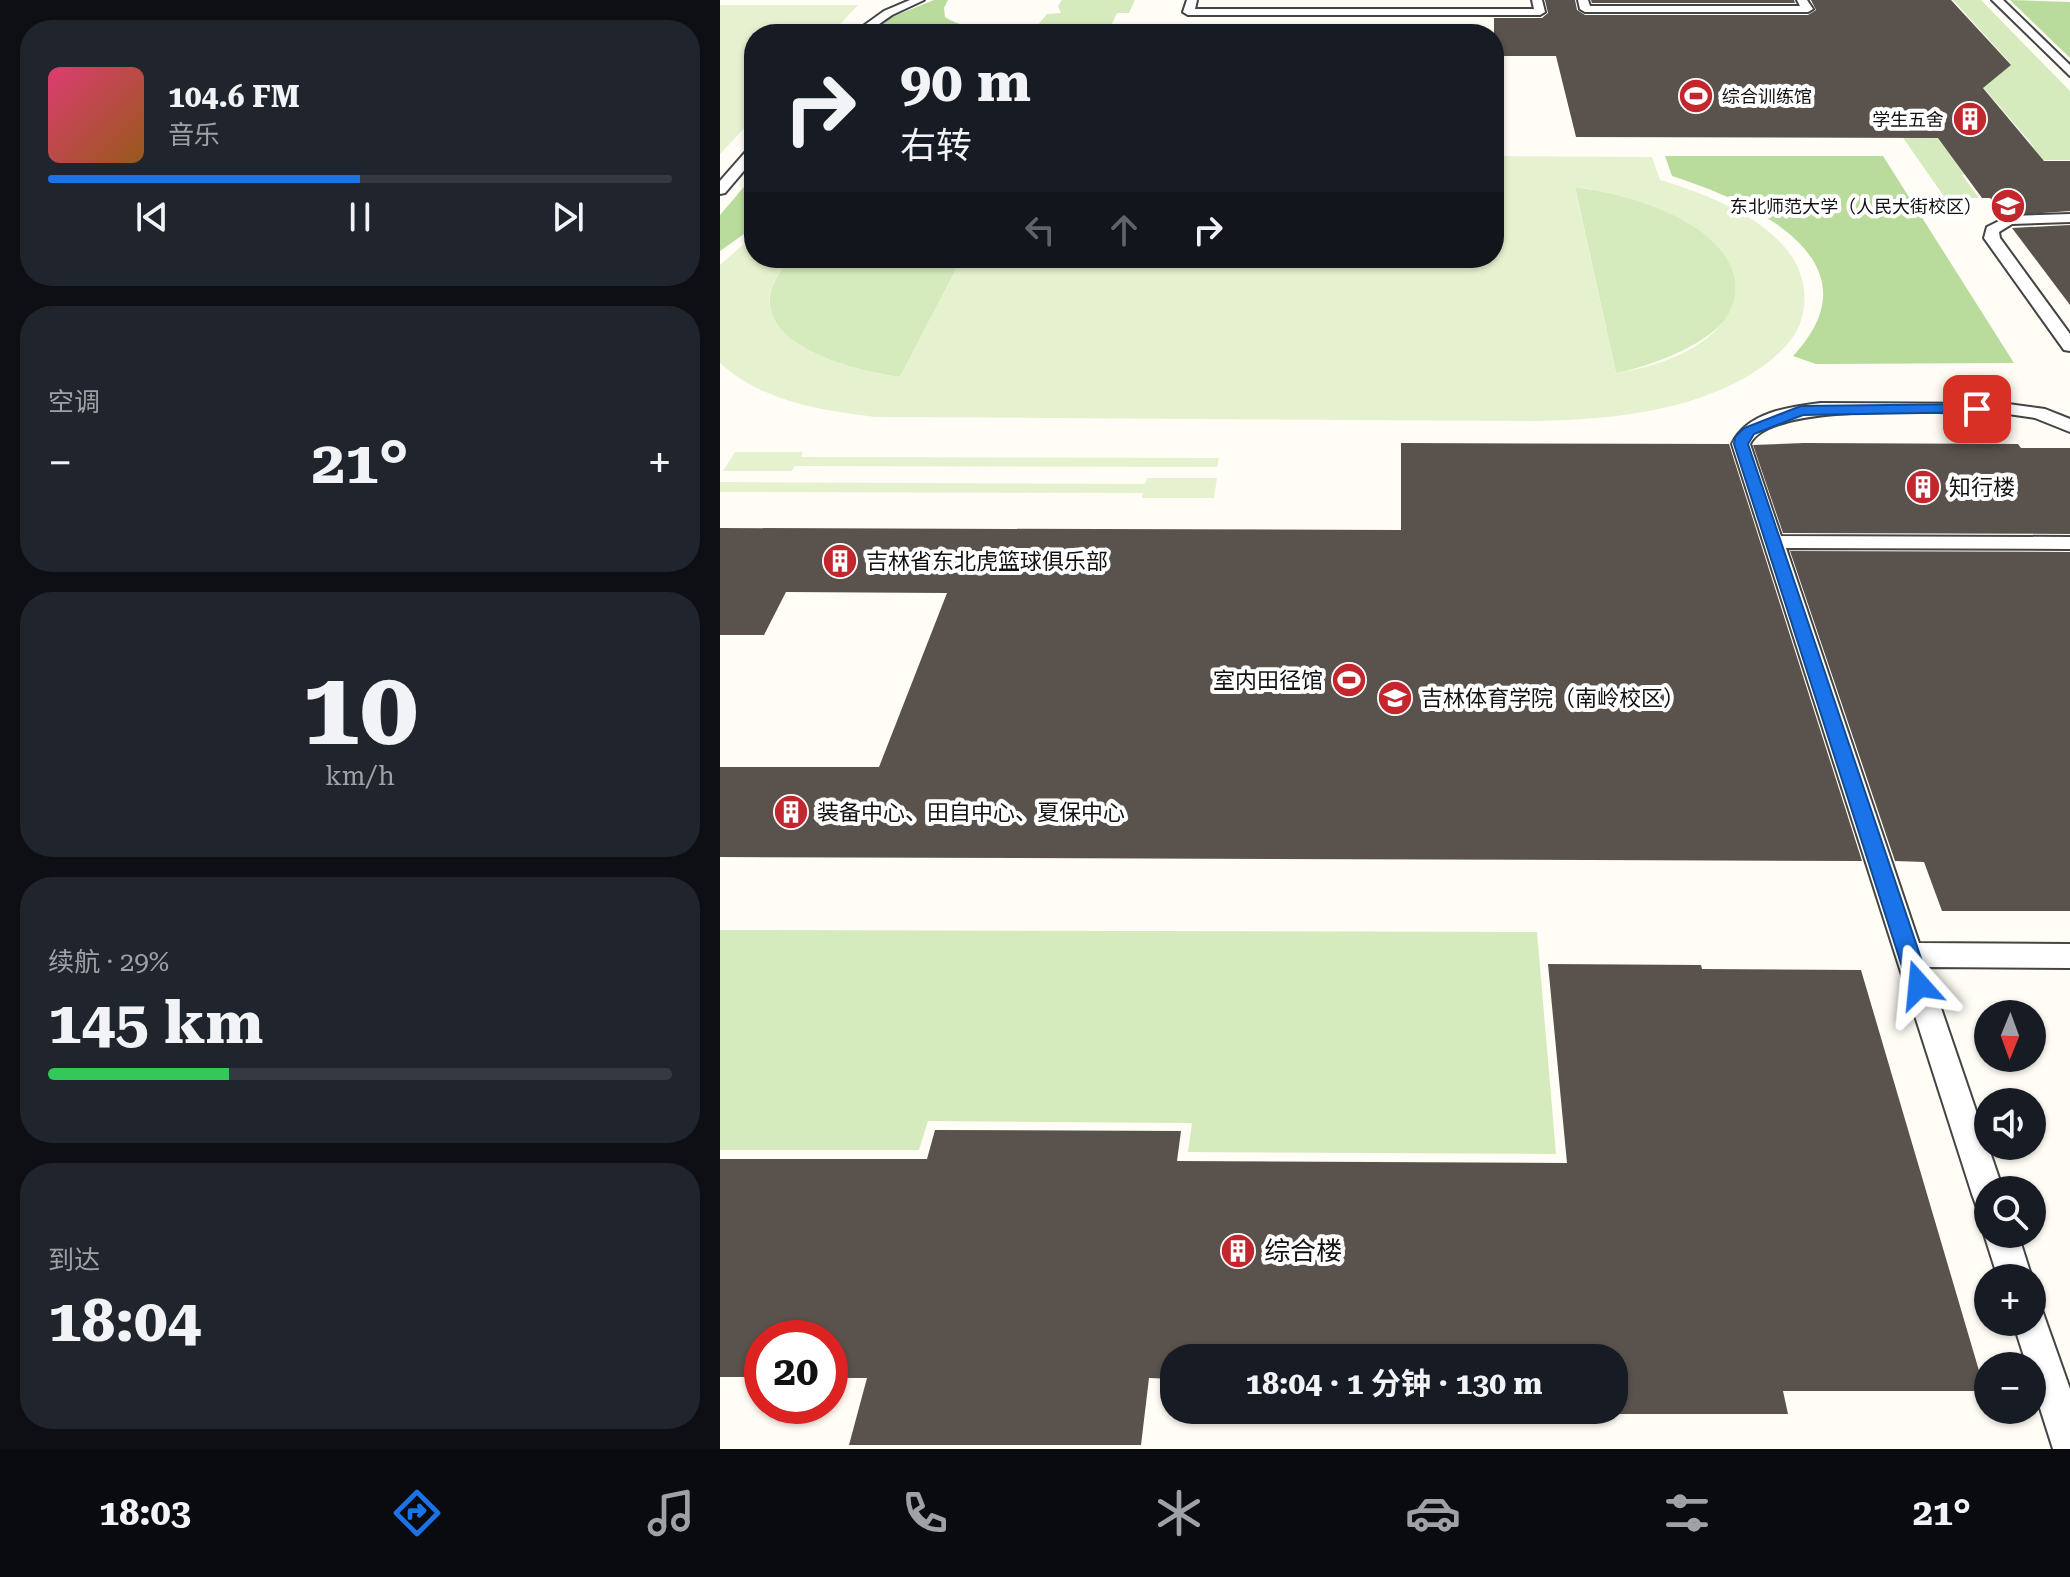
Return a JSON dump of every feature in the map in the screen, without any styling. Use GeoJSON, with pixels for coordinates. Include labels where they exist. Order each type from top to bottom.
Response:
{"type":"FeatureCollection","features":[{"type":"Feature","properties":{"kind":"lane"},"geometry":{"type":"LineString","coordinates":[[872,24],[888,13],[919,0]]}},
{"type":"Feature","properties":{"kind":"lane"},"geometry":{"type":"LineString","coordinates":[[1192,0],[1188,12],[1363,18],[1540,12],[1537,0]]}},
{"type":"Feature","properties":{"kind":"lane"},"geometry":{"type":"LineString","coordinates":[[1583,0],[1585,9],[1808,9],[1802,0]]}},
{"type":"Feature","properties":{"kind":"lane"},"geometry":{"type":"LineString","coordinates":[[1997,0],[2070,72]]}},
{"type":"Feature","properties":{"kind":"lane"},"geometry":{"type":"LineString","coordinates":[[720,190],[744,162]]}},
{"type":"Feature","properties":{"kind":"lane"},"geometry":{"type":"LineString","coordinates":[[2070,218],[2009,220],[1992,230],[1992,238],[2070,346]]}},
{"type":"Feature","properties":{"kind":"lane"},"geometry":{"type":"LineString","coordinates":[[1982,1176],[1741,444],[1742,437],[1765,422],[1821,408],[2008,409],[2039,413],[2070,426]]}},
{"type":"Feature","properties":{"kind":"lane"},"geometry":{"type":"LineString","coordinates":[[1774,542],[2070,543]]}},
{"type":"Feature","properties":{"kind":"lane"},"geometry":{"type":"LineString","coordinates":[[1910,955],[2070,956]]}},
{"type":"Feature","properties":{"kind":"lane"},"geometry":{"type":"LineString","coordinates":[[2035,1336],[2070,1444]]}},
{"type":"Feature","properties":{"kind":"green space"},"geometry":{"type":"Polygon","coordinates":[[[934,0],[948,0],[944,8],[945,17],[962,24],[883,24],[892,17],[934,0]]]}},
{"type":"Feature","properties":{"kind":"green space"},"geometry":{"type":"Polygon","coordinates":[[[1062,0],[1135,0],[1129,13],[1117,13],[1112,24],[1039,24],[1047,14],[1061,13],[1058,6],[1062,0]]]}},
{"type":"Feature","properties":{"kind":"green space"},"geometry":{"type":"Polygon","coordinates":[[[1876,0],[1971,175],[1962,175],[1979,198],[1945,198],[1828,30],[1876,0]]]}},
{"type":"Feature","properties":{"kind":"green space"},"geometry":{"type":"Polygon","coordinates":[[[1953,0],[1981,0],[2070,91],[2070,160],[2031,160],[2021,147],[2034,147],[1973,75],[1999,73],[2011,64],[1953,0]]]}},
{"type":"Feature","properties":{"kind":"green space"},"geometry":{"type":"Polygon","coordinates":[[[2010,0],[2070,2],[2070,58],[2010,0]]]}},
{"type":"Feature","properties":{"kind":"green space"},"geometry":{"type":"Polygon","coordinates":[[[720,5],[858,5],[840,24],[744,24],[744,129],[720,154],[720,5]]]}},
{"type":"Feature","properties":{"kind":"green space"},"geometry":{"type":"Polygon","coordinates":[[[1504,156],[1652,157],[1660,180],[1709,197],[1759,224],[1780,242],[1795,262],[1804,286],[1803,313],[1796,333],[1782,350],[1757,370],[1699,398],[1674,406],[1621,415],[1540,421],[875,417],[793,402],[755,387],[720,363],[720,265],[744,244],[744,268],[784,268],[773,285],[770,308],[779,327],[798,343],[822,356],[849,366],[900,377],[957,268],[1504,268],[1504,156]],[[1575,188],[1616,373],[1664,361],[1700,343],[1724,321],[1735,296],[1732,269],[1715,243],[1682,220],[1605,192],[1575,188]]]}},
{"type":"Feature","properties":{"kind":"green space"},"geometry":{"type":"Polygon","coordinates":[[[1665,156],[1883,156],[2014,363],[1816,364],[1793,356],[1817,322],[1823,291],[1815,263],[1796,239],[1768,219],[1736,201],[1672,176],[1665,156]]]}},
{"type":"Feature","properties":{"kind":"green space"},"geometry":{"type":"Polygon","coordinates":[[[744,187],[744,234],[720,251],[720,215],[744,187]]]}},
{"type":"Feature","properties":{"kind":"green space"},"geometry":{"type":"Polygon","coordinates":[[[1575,187],[1634,199],[1672,213],[1706,234],[1720,248],[1736,273],[1738,296],[1728,316],[1711,333],[1688,348],[1638,368],[1616,373],[1575,187]]]}},
{"type":"Feature","properties":{"kind":"green space"},"geometry":{"type":"Polygon","coordinates":[[[784,268],[957,268],[900,377],[849,366],[822,357],[798,344],[780,328],[770,308],[773,285],[784,268]]]}},
{"type":"Feature","properties":{"kind":"green space"},"geometry":{"type":"Polygon","coordinates":[[[735,452],[803,452],[801,457],[1219,458],[1217,467],[795,466],[792,471],[723,471],[735,452]]]}},
{"type":"Feature","properties":{"kind":"green space"},"geometry":{"type":"Polygon","coordinates":[[[1147,478],[1217,478],[1214,498],[1142,498],[1143,493],[720,492],[720,482],[1145,484],[1147,478]]]}},
{"type":"Feature","properties":{"kind":"green space"},"geometry":{"type":"Polygon","coordinates":[[[720,930],[1537,932],[1556,1154],[1188,1152],[1192,1123],[928,1121],[919,1150],[720,1150],[720,930]]]}},
{"type":"Feature","properties":{"kind":"building"},"geometry":{"type":"Polygon","coordinates":[[[1545,0],[1575,0],[1577,10],[1585,15],[1808,15],[1816,10],[1811,0],[1951,0],[2011,65],[1983,88],[2044,161],[2070,161],[2070,211],[2003,216],[1990,198],[1982,198],[1938,138],[1576,137],[1556,56],[1504,56],[1504,24],[1494,24],[1494,18],[1542,18],[1548,13],[1545,0]]]}},
{"type":"Feature","properties":{"kind":"building"},"geometry":{"type":"Polygon","coordinates":[[[1591,0],[1794,0],[1795,3],[1592,3],[1591,0]]]}},
{"type":"Feature","properties":{"kind":"building"},"geometry":{"type":"Polygon","coordinates":[[[2070,225],[2070,305],[2012,228],[2070,225]]]}},
{"type":"Feature","properties":{"kind":"building","name":"室内田径馆"},"geometry":{"type":"Polygon","coordinates":[[[1401,443],[1729,444],[1862,861],[720,857],[720,767],[879,767],[947,593],[786,592],[764,635],[720,635],[720,528],[1401,530],[1401,443]]]}},
{"type":"Feature","properties":{"kind":"building","name":"知行楼"},"geometry":{"type":"Polygon","coordinates":[[[2018,444],[2021,448],[2070,448],[2070,534],[1783,533],[1753,445],[2018,444]]]}},
{"type":"Feature","properties":{"kind":"building"},"geometry":{"type":"Polygon","coordinates":[[[1790,551],[2070,552],[2070,911],[1942,911],[1924,862],[1895,861],[1790,551]]]}},
{"type":"Feature","properties":{"kind":"building","name":"综合楼"},"geometry":{"type":"Polygon","coordinates":[[[1548,964],[1861,970],[1974,1354],[1974,1391],[1783,1391],[1788,1414],[1628,1414],[1628,1344],[1160,1344],[1160,1378],[1149,1378],[1141,1445],[849,1445],[867,1378],[848,1378],[848,1320],[744,1320],[744,1377],[720,1377],[720,1159],[927,1159],[935,1130],[1181,1131],[1177,1161],[1567,1163],[1548,964]]]}},
{"type":"Feature","properties":{"kind":"place","name":"综合训练馆"},"geometry":{"type":"Point","coordinates":[1696,96]}},
{"type":"Feature","properties":{"kind":"place","name":"学生五舍"},"geometry":{"type":"Point","coordinates":[1970,119]}},
{"type":"Feature","properties":{"kind":"place","name":"东北师范大学（人民大街校区）"},"geometry":{"type":"Point","coordinates":[2008,206]}},
{"type":"Feature","properties":{"kind":"place","name":"知行楼"},"geometry":{"type":"Point","coordinates":[1923,487]}},
{"type":"Feature","properties":{"kind":"place","name":"吉林省东北虎篮球俱乐部"},"geometry":{"type":"Point","coordinates":[840,561]}},
{"type":"Feature","properties":{"kind":"place","name":"室内田径馆"},"geometry":{"type":"Point","coordinates":[1349,680]}},
{"type":"Feature","properties":{"kind":"place","name":"吉林体育学院（南岭校区）"},"geometry":{"type":"Point","coordinates":[1395,698]}},
{"type":"Feature","properties":{"kind":"place","name":"装备中心、田自中心、夏保中心"},"geometry":{"type":"Point","coordinates":[791,812]}},
{"type":"Feature","properties":{"kind":"place","name":"综合楼"},"geometry":{"type":"Point","coordinates":[1238,1251]}},
{"type":"Feature","properties":{"kind":"route"},"geometry":{"type":"LineString","coordinates":[[1919,985],[1741,444],[1742,437],[1765,422],[1821,408],[1977,409]]}}]}
